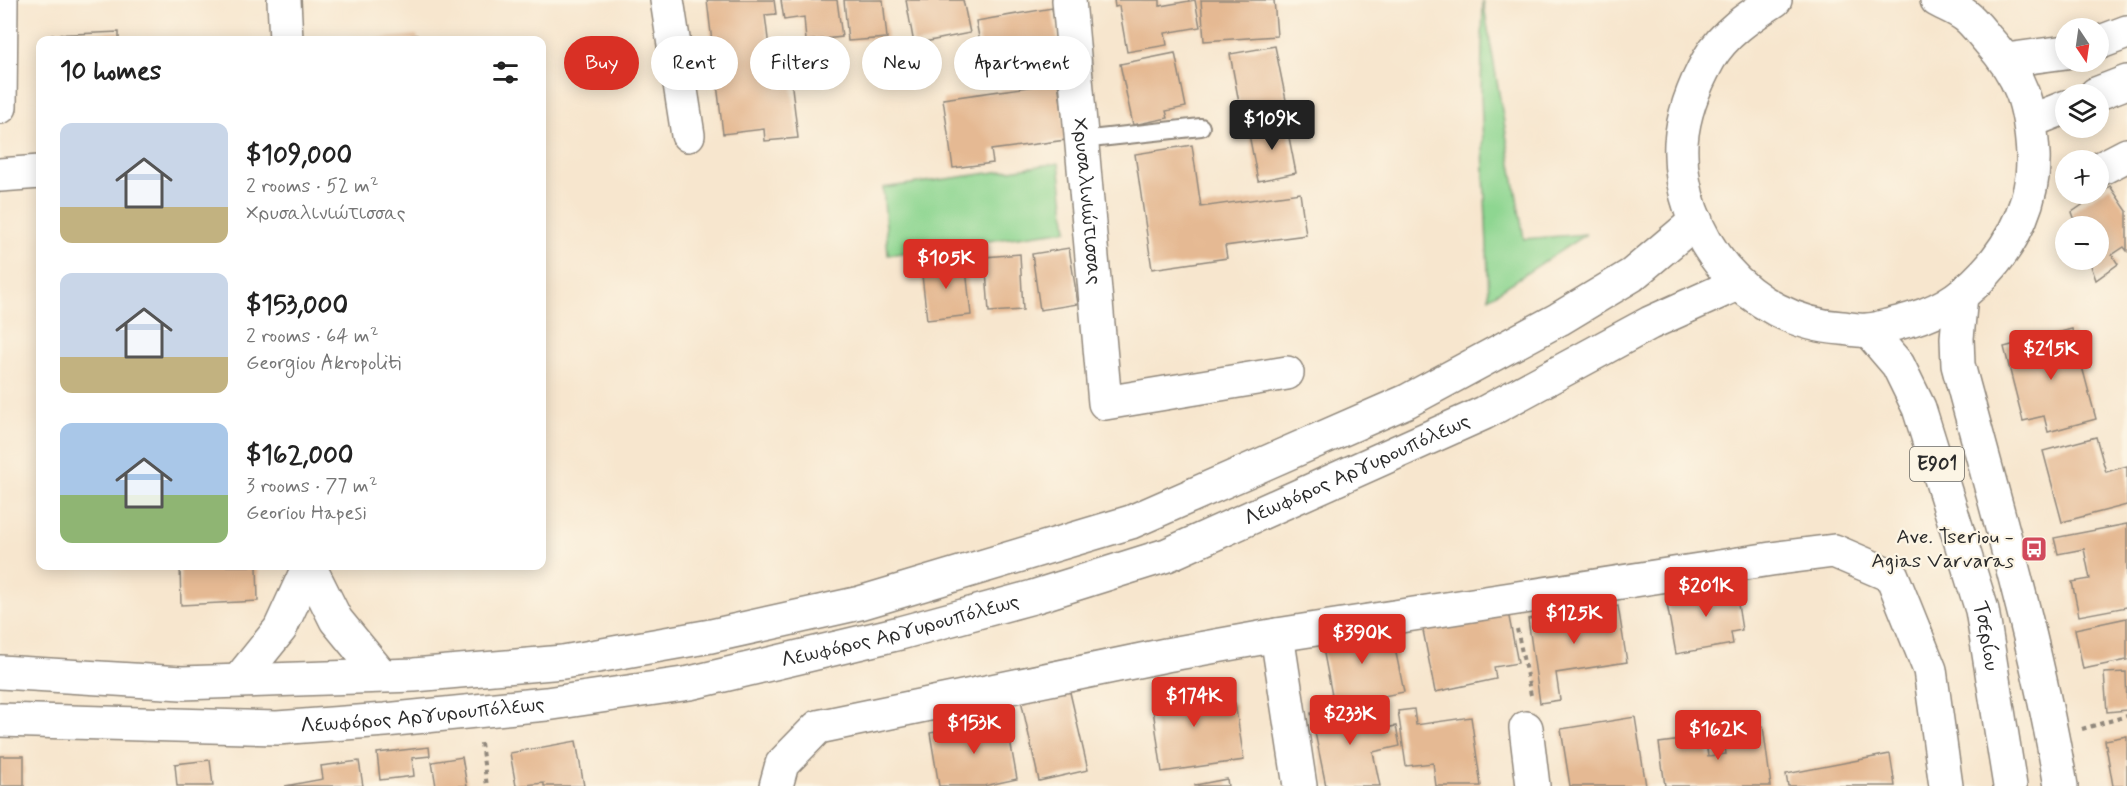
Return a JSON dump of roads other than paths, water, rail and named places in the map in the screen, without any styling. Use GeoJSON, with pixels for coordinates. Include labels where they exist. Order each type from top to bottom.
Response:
{"type":"FeatureCollection","features":[{"type":"Feature","properties":{"kind":"main road"},"geometry":{"type":"LineString","coordinates":[[0,107],[2,0]]}},
{"type":"Feature","properties":{"kind":"main road"},"geometry":{"type":"LineString","coordinates":[[667,0],[688,135]]}},
{"type":"Feature","properties":{"kind":"main road","name":"Χρυσαλινιώτισσας"},"geometry":{"type":"LineString","coordinates":[[1069,0],[1105,403],[1287,373]]}},
{"type":"Feature","properties":{"kind":"main road"},"geometry":{"type":"LineString","coordinates":[[1774,0],[1740,23],[1710,57],[1690,98],[1681,142],[1684,188],[1703,240],[1737,284],[1776,311],[1821,327],[1868,330],[1927,316],[1968,291],[2001,256],[2024,214],[2033,168],[2031,120],[2022,89],[2006,60],[1967,16],[1937,0]]}},
{"type":"Feature","properties":{"kind":"main road"},"geometry":{"type":"LineString","coordinates":[[287,36],[292,1]]}},
{"type":"Feature","properties":{"kind":"main road"},"geometry":{"type":"LineString","coordinates":[[2109,39],[2127,32]]}},
{"type":"Feature","properties":{"kind":"main road"},"geometry":{"type":"LineString","coordinates":[[2006,60],[2055,55]]}},
{"type":"Feature","properties":{"kind":"main road"},"geometry":{"type":"LineString","coordinates":[[2109,89],[2127,82]]}},
{"type":"Feature","properties":{"kind":"main road"},"geometry":{"type":"LineString","coordinates":[[2031,120],[2055,111]]}},
{"type":"Feature","properties":{"kind":"main road"},"geometry":{"type":"LineString","coordinates":[[2109,164],[2127,155]]}},
{"type":"Feature","properties":{"kind":"main road"},"geometry":{"type":"LineString","coordinates":[[0,175],[36,172]]}},
{"type":"Feature","properties":{"kind":"main road","name":"Λεωφόρος Αργυρουπόλεως"},"geometry":{"type":"LineString","coordinates":[[0,672],[182,683],[414,675],[564,662],[711,636],[860,603],[1131,522],[1407,401],[1559,319],[1632,275],[1696,221]]}},
{"type":"Feature","properties":{"kind":"main road","name":"Λεωφόρος Αργυρουπόλεως"},"geometry":{"type":"LineString","coordinates":[[0,720],[278,728],[385,720],[546,704],[690,683],[900,633],[1034,597],[1167,555],[1484,413],[1650,323],[1737,284]]}},
{"type":"Feature","properties":{"kind":"main road","name":"Τσερίου"},"geometry":{"type":"LineString","coordinates":[[1961,295],[1957,338],[1958,365],[2018,588],[2053,738],[2061,786]]}},
{"type":"Feature","properties":{"kind":"main road","name":"Τσερίου"},"geometry":{"type":"LineString","coordinates":[[1868,330],[1898,365],[1919,408],[1982,610],[2010,786]]}},
{"type":"Feature","properties":{"kind":"main road"},"geometry":{"type":"LineString","coordinates":[[776,786],[782,764],[818,727],[1166,655],[1277,635],[1834,551],[1892,576],[1930,670],[1946,786]]}},
{"type":"Feature","properties":{"kind":"main road"},"geometry":{"type":"LineString","coordinates":[[239,680],[280,629],[307,570]]}},
{"type":"Feature","properties":{"kind":"main road"},"geometry":{"type":"LineString","coordinates":[[311,570],[336,620],[381,675]]}},
{"type":"Feature","properties":{"kind":"main road"},"geometry":{"type":"LineString","coordinates":[[1277,635],[1300,786]]}},
{"type":"Feature","properties":{"kind":"main road"},"geometry":{"type":"LineString","coordinates":[[1526,728],[1533,786]]}},
{"type":"Feature","properties":{"kind":"lane"},"geometry":{"type":"LineString","coordinates":[[1082,140],[1201,127]]}},
{"type":"Feature","properties":{"kind":"place","name":"Ave. Tseriou - Agias Varvaras"},"geometry":{"type":"Point","coordinates":[2034,549]}}]}
